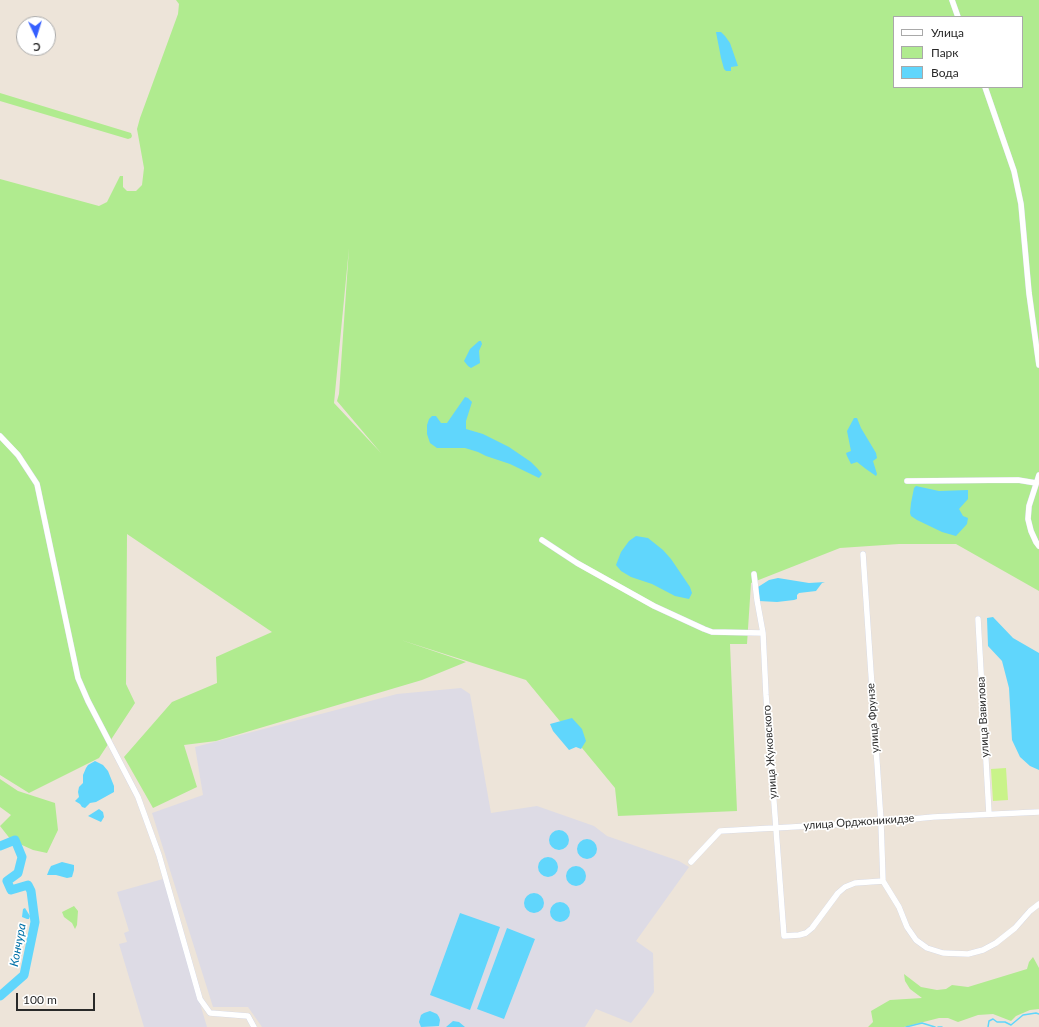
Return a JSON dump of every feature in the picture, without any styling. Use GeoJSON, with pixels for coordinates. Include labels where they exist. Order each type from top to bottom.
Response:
{"type":"FeatureCollection","features":[{"type":"Feature","properties":{"kind":"street"},"geometry":{"type":"LineString","coordinates":[[952,0],[958,16]]}},
{"type":"Feature","properties":{"kind":"street"},"geometry":{"type":"LineString","coordinates":[[984,88],[1014,171],[1021,204],[1029,293],[1039,365]]}},
{"type":"Feature","properties":{"kind":"street"},"geometry":{"type":"LineString","coordinates":[[0,436],[18,455],[36,484],[78,678],[88,701],[138,797],[159,855],[200,999],[210,1013],[248,1016],[254,1027]]}},
{"type":"Feature","properties":{"kind":"street"},"geometry":{"type":"LineString","coordinates":[[1039,475],[1029,506],[1028,519],[1031,531],[1039,546]]}},
{"type":"Feature","properties":{"kind":"street"},"geometry":{"type":"LineString","coordinates":[[907,481],[1018,480],[1036,483]]}},
{"type":"Feature","properties":{"kind":"street"},"geometry":{"type":"LineString","coordinates":[[542,540],[577,563],[654,606],[704,629],[712,632],[763,633]]}},
{"type":"Feature","properties":{"kind":"street","name":"улица Фрунзе"},"geometry":{"type":"LineString","coordinates":[[863,554],[881,822],[883,881]]}},
{"type":"Feature","properties":{"kind":"street","name":"улица Жуковского"},"geometry":{"type":"LineString","coordinates":[[754,574],[756,600],[763,633],[784,936],[806,933],[812,928],[838,893],[845,887],[855,883],[883,881]]}},
{"type":"Feature","properties":{"kind":"street","name":"улица Вавилова"},"geometry":{"type":"LineString","coordinates":[[978,619],[989,814]]}},
{"type":"Feature","properties":{"kind":"street","name":"улица Орджоникидзе"},"geometry":{"type":"LineString","coordinates":[[691,862],[720,832],[881,822],[933,817],[1039,812]]}},
{"type":"Feature","properties":{"kind":"street"},"geometry":{"type":"LineString","coordinates":[[883,881],[899,907],[907,927],[916,940],[927,948],[943,953],[968,954],[983,950],[996,943],[1015,928],[1030,911],[1039,904]]}},
{"type":"Feature","properties":{"kind":"shaded area"},"geometry":{"type":"Polygon","coordinates":[[[461,688],[470,694],[491,813],[537,806],[594,826],[607,836],[679,861],[689,867],[636,941],[653,953],[654,992],[645,1005],[631,1023],[596,1009],[585,1027],[262,1027],[248,1007],[213,1007],[152,813],[203,795],[195,747],[397,694],[461,688]]]}},
{"type":"Feature","properties":{"kind":"shaded area"},"geometry":{"type":"Polygon","coordinates":[[[163,879],[207,1027],[144,1027],[119,944],[127,942],[124,933],[129,931],[117,892],[163,879]]]}},
{"type":"Feature","properties":{"kind":"green space"},"geometry":{"type":"Polygon","coordinates":[[[176,0],[1039,0],[1039,591],[956,544],[899,544],[840,548],[751,583],[747,644],[730,644],[737,811],[618,816],[615,788],[526,680],[401,640],[466,662],[422,680],[216,741],[184,745],[197,787],[153,808],[124,757],[172,702],[217,683],[216,657],[272,632],[127,534],[126,684],[135,703],[99,758],[29,793],[0,775],[0,179],[99,206],[107,202],[120,176],[123,176],[123,187],[127,191],[136,191],[142,185],[144,168],[137,129],[178,14],[179,4],[176,0]],[[349,248],[334,403],[381,453],[337,401],[339,394],[349,248]]]}},
{"type":"Feature","properties":{"kind":"green space"},"geometry":{"type":"Polygon","coordinates":[[[0,93],[131,133],[132,136],[128,139],[0,101],[0,93]]]}},
{"type":"Feature","properties":{"kind":"green space"},"geometry":{"type":"Polygon","coordinates":[[[1006,768],[1008,800],[993,801],[991,769],[1006,768]]]}},
{"type":"Feature","properties":{"kind":"green space"},"geometry":{"type":"Polygon","coordinates":[[[0,779],[18,791],[55,803],[58,830],[47,853],[33,850],[11,840],[0,826],[11,815],[0,807],[0,779]]]}},
{"type":"Feature","properties":{"kind":"green space"},"geometry":{"type":"Polygon","coordinates":[[[74,906],[78,911],[77,925],[75,929],[72,923],[64,917],[62,912],[74,906]]]}},
{"type":"Feature","properties":{"kind":"green space"},"geometry":{"type":"Polygon","coordinates":[[[1033,957],[1039,968],[1039,1009],[1030,1010],[1016,1016],[1011,1021],[993,1014],[978,1015],[958,1022],[948,1018],[939,1018],[904,1027],[868,1027],[873,1022],[871,1011],[890,1000],[922,998],[910,989],[905,981],[904,974],[921,987],[937,990],[946,989],[952,985],[968,987],[1027,969],[1029,962],[1033,957]]]}},
{"type":"Feature","properties":{"kind":"water"},"geometry":{"type":"Polygon","coordinates":[[[716,32],[721,32],[730,43],[738,66],[731,67],[731,71],[726,71],[724,69],[716,32]]]}},
{"type":"Feature","properties":{"kind":"water"},"geometry":{"type":"Polygon","coordinates":[[[481,341],[482,344],[479,351],[480,363],[471,368],[464,361],[470,349],[481,341]]]}},
{"type":"Feature","properties":{"kind":"water"},"geometry":{"type":"Polygon","coordinates":[[[465,397],[472,402],[466,421],[466,429],[483,434],[509,447],[537,468],[542,474],[539,478],[510,464],[478,452],[465,448],[437,448],[430,443],[427,434],[429,419],[432,416],[436,416],[441,423],[447,423],[465,397]]]}},
{"type":"Feature","properties":{"kind":"water"},"geometry":{"type":"Polygon","coordinates":[[[854,418],[857,418],[861,428],[876,453],[877,458],[873,461],[877,474],[876,476],[857,462],[851,464],[847,456],[846,453],[851,451],[847,431],[854,418]]]}},
{"type":"Feature","properties":{"kind":"water"},"geometry":{"type":"Polygon","coordinates":[[[916,486],[939,491],[968,490],[968,499],[959,509],[963,516],[968,518],[967,524],[956,536],[942,532],[911,516],[911,503],[914,488],[916,486]]]}},
{"type":"Feature","properties":{"kind":"water"},"geometry":{"type":"Polygon","coordinates":[[[636,536],[648,538],[663,550],[671,559],[690,587],[692,593],[689,599],[675,596],[652,584],[631,577],[621,571],[616,565],[621,552],[629,541],[636,536]]]}},
{"type":"Feature","properties":{"kind":"water"},"geometry":{"type":"Polygon","coordinates":[[[778,578],[809,583],[825,582],[822,583],[816,591],[799,593],[797,595],[797,599],[794,600],[777,602],[759,601],[758,587],[769,580],[778,578]]]}},
{"type":"Feature","properties":{"kind":"water"},"geometry":{"type":"Polygon","coordinates":[[[993,617],[1013,638],[1039,653],[1039,770],[1030,766],[1020,757],[1012,740],[1009,688],[1002,661],[988,646],[987,618],[993,617]]]}},
{"type":"Feature","properties":{"kind":"water"},"geometry":{"type":"Polygon","coordinates":[[[572,718],[582,729],[586,741],[581,749],[576,747],[569,750],[553,731],[550,724],[572,718]]]}},
{"type":"Feature","properties":{"kind":"water"},"geometry":{"type":"Polygon","coordinates":[[[95,761],[103,765],[108,771],[114,786],[114,792],[96,802],[90,803],[85,808],[75,801],[79,797],[79,787],[83,783],[83,775],[86,768],[95,761]]]}},
{"type":"Feature","properties":{"kind":"water"},"geometry":{"type":"Polygon","coordinates":[[[99,809],[103,812],[104,817],[101,822],[88,816],[99,809]]]}},
{"type":"Feature","properties":{"kind":"water"},"geometry":{"type":"Polygon","coordinates":[[[559,830],[566,833],[569,840],[566,847],[559,850],[552,847],[549,840],[552,833],[559,830]]]}},
{"type":"Feature","properties":{"kind":"water"},"geometry":{"type":"Polygon","coordinates":[[[587,839],[594,842],[597,849],[594,856],[587,859],[580,856],[577,849],[580,842],[587,839]]]}},
{"type":"Feature","properties":{"kind":"water"},"geometry":{"type":"Polygon","coordinates":[[[548,857],[555,860],[558,867],[555,874],[548,877],[541,874],[538,867],[541,860],[548,857]]]}},
{"type":"Feature","properties":{"kind":"water"},"geometry":{"type":"Polygon","coordinates":[[[62,862],[74,865],[72,877],[67,878],[56,875],[47,875],[51,866],[62,862]]]}},
{"type":"Feature","properties":{"kind":"water"},"geometry":{"type":"Polygon","coordinates":[[[576,866],[583,869],[586,876],[583,883],[576,886],[569,883],[566,876],[569,869],[576,866]]]}},
{"type":"Feature","properties":{"kind":"water"},"geometry":{"type":"Polygon","coordinates":[[[530,893],[538,893],[544,899],[544,907],[538,913],[530,913],[524,907],[524,899],[530,893]]]}},
{"type":"Feature","properties":{"kind":"water"},"geometry":{"type":"Polygon","coordinates":[[[560,902],[567,905],[570,912],[567,919],[560,922],[553,919],[550,912],[553,905],[560,902]]]}},
{"type":"Feature","properties":{"kind":"water"},"geometry":{"type":"Polygon","coordinates":[[[25,908],[30,916],[29,919],[22,917],[23,909],[25,908]]]}},
{"type":"Feature","properties":{"kind":"water"},"geometry":{"type":"Polygon","coordinates":[[[460,913],[500,927],[470,1010],[430,995],[460,913]]]}},
{"type":"Feature","properties":{"kind":"water"},"geometry":{"type":"Polygon","coordinates":[[[507,928],[535,939],[504,1019],[477,1009],[507,928]]]}},
{"type":"Feature","properties":{"kind":"water"},"geometry":{"type":"Polygon","coordinates":[[[430,1011],[437,1014],[439,1017],[439,1026],[421,1027],[419,1022],[421,1015],[430,1011]]]}},
{"type":"Feature","properties":{"kind":"water"},"geometry":{"type":"Polygon","coordinates":[[[453,1021],[459,1022],[465,1027],[446,1027],[453,1021]]]}},
{"type":"Feature","properties":{"kind":"waterway","name":"Кончура"},"geometry":{"type":"LineString","coordinates":[[0,846],[15,840],[22,857],[18,873],[7,881],[11,890],[28,885],[31,891],[35,922],[24,975],[0,996]]}},
{"type":"Feature","properties":{"kind":"waterway"},"geometry":{"type":"LineString","coordinates":[[988,1027],[989,1021],[993,1019],[997,1022],[1005,1022],[1011,1025],[1023,1015],[1039,1014]]}},
{"type":"Feature","properties":{"kind":"waterway"},"geometry":{"type":"LineString","coordinates":[[906,1027],[922,1023],[935,1027]]}}]}
